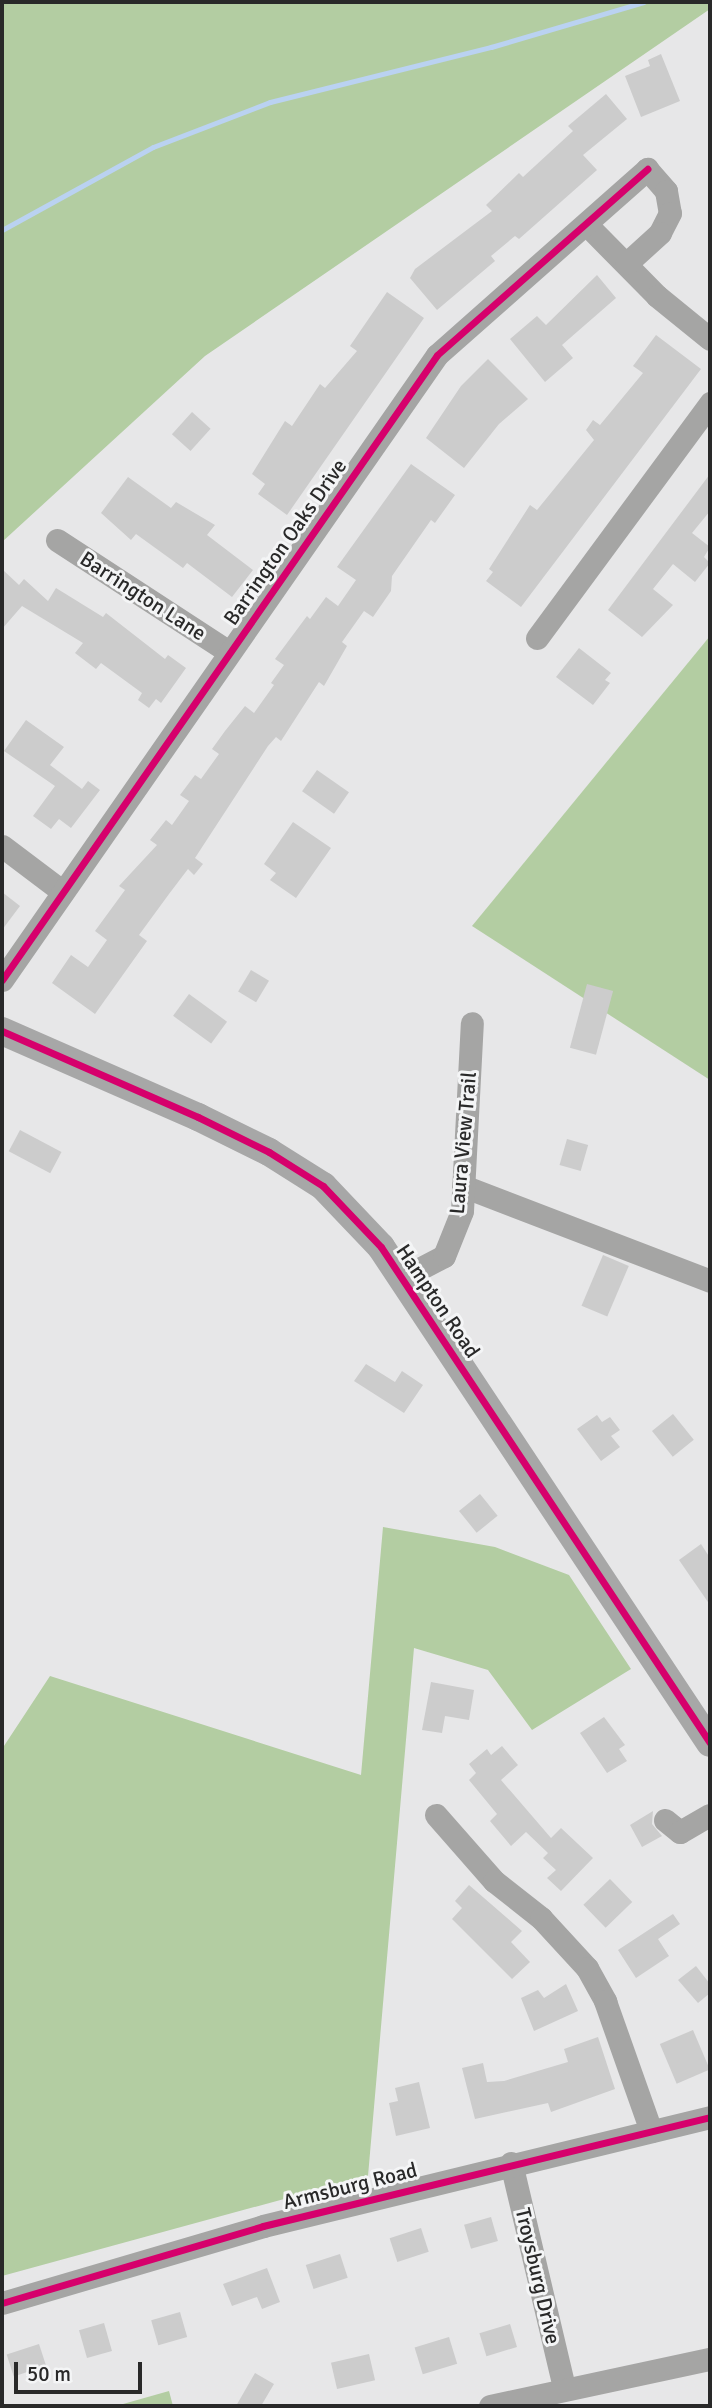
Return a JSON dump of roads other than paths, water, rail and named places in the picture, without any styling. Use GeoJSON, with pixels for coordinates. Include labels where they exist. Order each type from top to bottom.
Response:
{"type":"FeatureCollection","features":[{"type":"Feature","properties":{"kind":"main road","name":"Hampton Road"},"geometry":{"type":"LineString","coordinates":[[2,1031],[269,1152],[323,1186],[381,1247],[710,1743]]}},
{"type":"Feature","properties":{"kind":"street","name":"Barrington Oaks Drive"},"geometry":{"type":"LineString","coordinates":[[2,980],[437,355],[588,226],[648,169],[666,191],[670,213],[660,233],[627,263]]}},
{"type":"Feature","properties":{"kind":"street"},"geometry":{"type":"LineString","coordinates":[[588,226],[657,296],[710,339]]}},
{"type":"Feature","properties":{"kind":"street"},"geometry":{"type":"LineString","coordinates":[[537,638],[710,403]]}},
{"type":"Feature","properties":{"kind":"street","name":"Barrington Lane"},"geometry":{"type":"LineString","coordinates":[[57,540],[229,652]]}},
{"type":"Feature","properties":{"kind":"street"},"geometry":{"type":"LineString","coordinates":[[2,846],[63,892]]}},
{"type":"Feature","properties":{"kind":"street","name":"Laura View Trail"},"geometry":{"type":"LineString","coordinates":[[402,1278],[444,1256],[462,1211],[472,1023]]}},
{"type":"Feature","properties":{"kind":"street"},"geometry":{"type":"LineString","coordinates":[[463,1186],[710,1281]]}},
{"type":"Feature","properties":{"kind":"street"},"geometry":{"type":"LineString","coordinates":[[436,1815],[494,1881],[541,1918],[587,1968],[604,2001],[651,2131]]}},
{"type":"Feature","properties":{"kind":"street"},"geometry":{"type":"LineString","coordinates":[[665,1820],[680,1832],[710,1815]]}},
{"type":"Feature","properties":{"kind":"street","name":"Armsburg Road"},"geometry":{"type":"LineString","coordinates":[[2,2303],[263,2226],[511,2163],[710,2117]]}},
{"type":"Feature","properties":{"kind":"street","name":"Troysburg Drive"},"geometry":{"type":"LineString","coordinates":[[511,2163],[564,2388]]}},
{"type":"Feature","properties":{"kind":"street"},"geometry":{"type":"LineString","coordinates":[[490,2406],[564,2388],[710,2359]]}},
{"type":"Feature","properties":{"kind":"waterway"},"geometry":{"type":"LineString","coordinates":[[2,230],[153,147],[270,102],[491,47],[644,2]]}}]}
